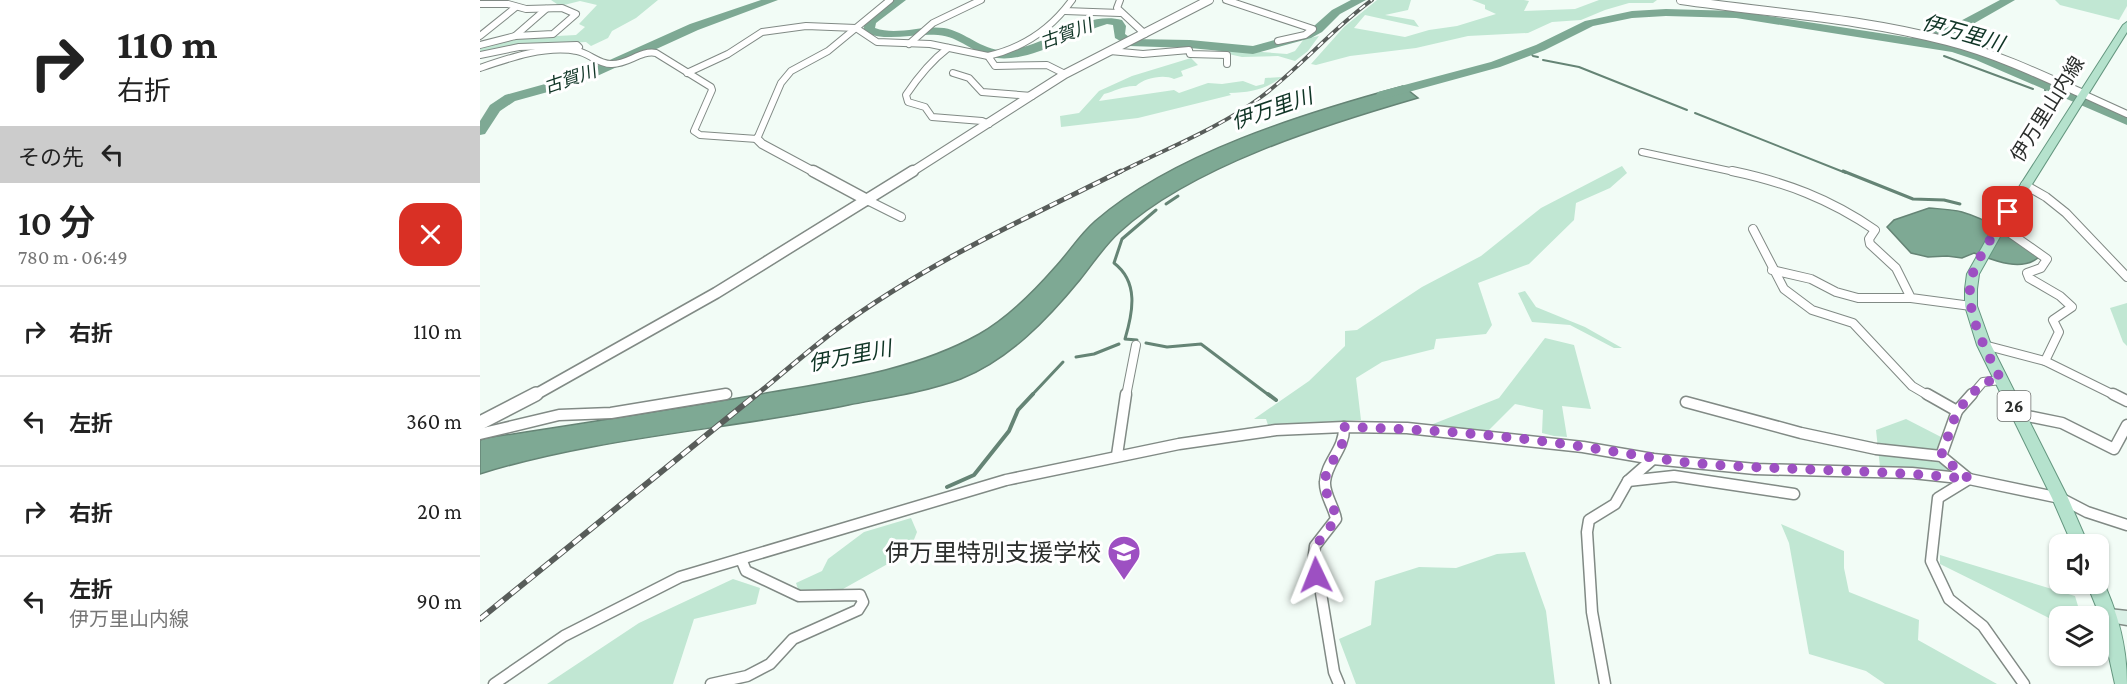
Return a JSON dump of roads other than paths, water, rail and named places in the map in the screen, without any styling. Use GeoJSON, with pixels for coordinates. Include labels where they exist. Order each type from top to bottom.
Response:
{"type":"FeatureCollection","features":[{"type":"Feature","properties":{"kind":"main road","name":"伊万里山内線"},"geometry":{"type":"LineString","coordinates":[[2076,534],[1984,345],[1971,306],[1973,274],[2025,185],[2127,25]]}},
{"type":"Feature","properties":{"kind":"main road"},"geometry":{"type":"LineString","coordinates":[[2103,594],[2118,617],[2124,684]]}},
{"type":"Feature","properties":{"kind":"street"},"geometry":{"type":"LineString","coordinates":[[757,139],[786,75],[828,51],[890,0]]}},
{"type":"Feature","properties":{"kind":"street"},"geometry":{"type":"LineString","coordinates":[[909,44],[919,32],[937,19],[981,0]]}},
{"type":"Feature","properties":{"kind":"street"},"geometry":{"type":"LineString","coordinates":[[687,73],[728,54],[762,32],[806,26],[856,28],[877,42],[930,44],[994,55],[1041,33],[1065,11],[1072,0]]}},
{"type":"Feature","properties":{"kind":"street"},"geometry":{"type":"LineString","coordinates":[[1120,0],[1117,8],[1120,13],[1142,36]]}},
{"type":"Feature","properties":{"kind":"street"},"geometry":{"type":"LineString","coordinates":[[480,423],[560,382],[717,293],[989,124],[1065,74],[1209,0]]}},
{"type":"Feature","properties":{"kind":"street"},"geometry":{"type":"LineString","coordinates":[[1226,0],[1313,29],[1305,34],[1278,42]]}},
{"type":"Feature","properties":{"kind":"street"},"geometry":{"type":"LineString","coordinates":[[1681,0],[1906,31],[1948,41],[2008,61],[2127,114]]}},
{"type":"Feature","properties":{"kind":"street"},"geometry":{"type":"LineString","coordinates":[[480,45],[515,36],[557,32],[576,14],[567,9],[481,5]]}},
{"type":"Feature","properties":{"kind":"street"},"geometry":{"type":"LineString","coordinates":[[481,34],[516,7]]}},
{"type":"Feature","properties":{"kind":"street"},"geometry":{"type":"LineString","coordinates":[[515,36],[546,9]]}},
{"type":"Feature","properties":{"kind":"street"},"geometry":{"type":"LineString","coordinates":[[1065,11],[1120,13]]}},
{"type":"Feature","properties":{"kind":"street"},"geometry":{"type":"LineString","coordinates":[[480,55],[519,47],[579,46],[574,50]]}},
{"type":"Feature","properties":{"kind":"street"},"geometry":{"type":"LineString","coordinates":[[948,48],[932,60],[916,79],[906,95],[908,102],[925,107],[933,117],[982,121],[989,124]]}},
{"type":"Feature","properties":{"kind":"street"},"geometry":{"type":"LineString","coordinates":[[480,68],[523,56],[574,50],[581,51],[603,64],[618,64],[656,52],[711,87],[712,90],[694,131],[700,135],[757,139],[762,144],[901,217]]}},
{"type":"Feature","properties":{"kind":"street"},"geometry":{"type":"LineString","coordinates":[[1110,51],[1143,54],[1188,50],[1190,54],[1196,55],[1216,52],[1227,55],[1227,64]]}},
{"type":"Feature","properties":{"kind":"street"},"geometry":{"type":"LineString","coordinates":[[994,55],[995,66],[1047,65],[1065,74]]}},
{"type":"Feature","properties":{"kind":"street"},"geometry":{"type":"LineString","coordinates":[[953,73],[969,78],[982,93],[1032,96]]}},
{"type":"Feature","properties":{"kind":"street"},"geometry":{"type":"LineString","coordinates":[[1642,152],[1698,166],[1750,174],[1833,203],[1875,230],[1869,239],[1870,244],[1896,268],[1911,297]]}},
{"type":"Feature","properties":{"kind":"street"},"geometry":{"type":"LineString","coordinates":[[2025,185],[2040,192],[2056,206],[2100,249],[2111,264],[2127,277]]}},
{"type":"Feature","properties":{"kind":"street"},"geometry":{"type":"LineString","coordinates":[[2000,226],[2047,259],[2041,268],[2027,273],[2029,278],[2060,296],[2072,308],[2053,320],[2059,332],[2045,361]]}},
{"type":"Feature","properties":{"kind":"street"},"geometry":{"type":"LineString","coordinates":[[1753,229],[1772,270],[1784,289],[1812,310],[1853,323],[1912,386],[1957,411]]}},
{"type":"Feature","properties":{"kind":"street"},"geometry":{"type":"LineString","coordinates":[[1772,270],[1811,279],[1836,292],[1858,298],[1911,297],[1971,306]]}},
{"type":"Feature","properties":{"kind":"street"},"geometry":{"type":"LineString","coordinates":[[1117,455],[1133,351],[1136,345]]}},
{"type":"Feature","properties":{"kind":"street"},"geometry":{"type":"LineString","coordinates":[[1984,345],[2045,361],[2127,401]]}},
{"type":"Feature","properties":{"kind":"street"},"geometry":{"type":"LineString","coordinates":[[1941,456],[1957,411],[1983,382],[2001,380]]}},
{"type":"Feature","properties":{"kind":"street"},"geometry":{"type":"LineString","coordinates":[[480,434],[559,415],[611,412],[727,394]]}},
{"type":"Feature","properties":{"kind":"street"},"geometry":{"type":"LineString","coordinates":[[1686,402],[1801,433],[1876,449],[1941,456],[1969,479]]}},
{"type":"Feature","properties":{"kind":"street"},"geometry":{"type":"LineString","coordinates":[[2018,414],[2062,423],[2114,449],[2127,425]]}},
{"type":"Feature","properties":{"kind":"street"},"geometry":{"type":"LineString","coordinates":[[1339,684],[1334,672],[1326,631],[1326,618],[1313,563],[1315,546],[1336,519],[1335,507],[1326,492],[1325,480],[1345,438],[1344,427]]}},
{"type":"Feature","properties":{"kind":"street"},"geometry":{"type":"LineString","coordinates":[[494,684],[564,636],[640,595],[680,578],[1006,480],[1117,455],[1276,430],[1344,427],[1407,428],[1583,447],[1653,459],[1755,468],[1912,473],[1969,479],[2060,498],[2087,512],[2127,525]]}},
{"type":"Feature","properties":{"kind":"street"},"geometry":{"type":"LineString","coordinates":[[1605,684],[1592,612],[1587,532],[1589,520],[1615,504],[1628,481],[1653,459]]}},
{"type":"Feature","properties":{"kind":"street"},"geometry":{"type":"LineString","coordinates":[[1628,481],[1674,476],[1794,494]]}},
{"type":"Feature","properties":{"kind":"street"},"geometry":{"type":"LineString","coordinates":[[1969,479],[1938,498],[1931,561],[1949,599],[1983,626],[2024,684]]}},
{"type":"Feature","properties":{"kind":"street"},"geometry":{"type":"LineString","coordinates":[[711,684],[747,676],[770,664],[793,639],[858,610],[863,602],[860,595],[799,596],[746,571],[741,559]]}},
{"type":"Feature","properties":{"kind":"waterway","name":"古賀川"},"geometry":{"type":"LineString","coordinates":[[480,131],[495,108],[510,98],[579,79],[694,27],[772,0]]}},
{"type":"Feature","properties":{"kind":"waterway","name":"古賀川"},"geometry":{"type":"LineString","coordinates":[[900,0],[870,22],[869,30],[885,34],[946,32],[997,54],[1021,52],[1106,20],[1118,22],[1119,35],[1129,42],[1190,44],[1253,50],[1307,35],[1318,29],[1336,12],[1360,0]]}},
{"type":"Feature","properties":{"kind":"waterway"},"geometry":{"type":"LineString","coordinates":[[1917,39],[1955,29],[2009,0]]}},
{"type":"Feature","properties":{"kind":"waterway","name":"伊万里川"},"geometry":{"type":"LineString","coordinates":[[1383,95],[1495,64],[1532,51],[1580,27],[1598,21],[1666,12],[1701,12],[1771,19],[1955,49],[1980,57],[2127,121]]}},
{"type":"Feature","properties":{"kind":"waterway"},"geometry":{"type":"LineString","coordinates":[[1530,52],[1533,56],[1538,57]]}},
{"type":"Feature","properties":{"kind":"waterway"},"geometry":{"type":"LineString","coordinates":[[1944,56],[2033,89]]}},
{"type":"Feature","properties":{"kind":"waterway"},"geometry":{"type":"LineString","coordinates":[[1543,60],[1579,67],[1687,110]]}},
{"type":"Feature","properties":{"kind":"waterway","name":"伊万里川"},"geometry":{"type":"LineString","coordinates":[[2045,90],[2051,87]]}},
{"type":"Feature","properties":{"kind":"waterway"},"geometry":{"type":"LineString","coordinates":[[1695,113],[1846,173]]}},
{"type":"Feature","properties":{"kind":"waterway"},"geometry":{"type":"LineString","coordinates":[[1843,171],[1913,199],[1944,200],[1960,204]]}},
{"type":"Feature","properties":{"kind":"waterway"},"geometry":{"type":"LineString","coordinates":[[1166,204],[1178,196]]}},
{"type":"Feature","properties":{"kind":"waterway"},"geometry":{"type":"LineString","coordinates":[[1137,340],[1125,339],[1132,308],[1131,288],[1122,271],[1114,263],[1122,239],[1156,210]]}},
{"type":"Feature","properties":{"kind":"waterway"},"geometry":{"type":"LineString","coordinates":[[1146,343],[1167,347],[1201,344],[1270,396]]}},
{"type":"Feature","properties":{"kind":"waterway"},"geometry":{"type":"LineString","coordinates":[[1076,357],[1094,354],[1119,344]]}},
{"type":"Feature","properties":{"kind":"waterway"},"geometry":{"type":"LineString","coordinates":[[1031,396],[1063,362]]}},
{"type":"Feature","properties":{"kind":"waterway"},"geometry":{"type":"LineString","coordinates":[[947,487],[974,475],[1009,431],[1018,410],[1033,394]]}},
{"type":"Feature","properties":{"kind":"waterway"},"geometry":{"type":"LineString","coordinates":[[1268,394],[1276,400]]}},
{"type":"Feature","properties":{"kind":"railway"},"geometry":{"type":"LineString","coordinates":[[1118,173],[1209,129],[1261,97],[1372,0]]}},
{"type":"Feature","properties":{"kind":"railway"},"geometry":{"type":"LineString","coordinates":[[755,396],[837,329],[904,284],[1011,225],[1121,171]]}},
{"type":"Feature","properties":{"kind":"railway"},"geometry":{"type":"LineString","coordinates":[[480,619],[757,394]]}},
{"type":"Feature","properties":{"kind":"place","name":"伊万里特別支援学校"},"geometry":{"type":"Point","coordinates":[1124,581]}}]}
